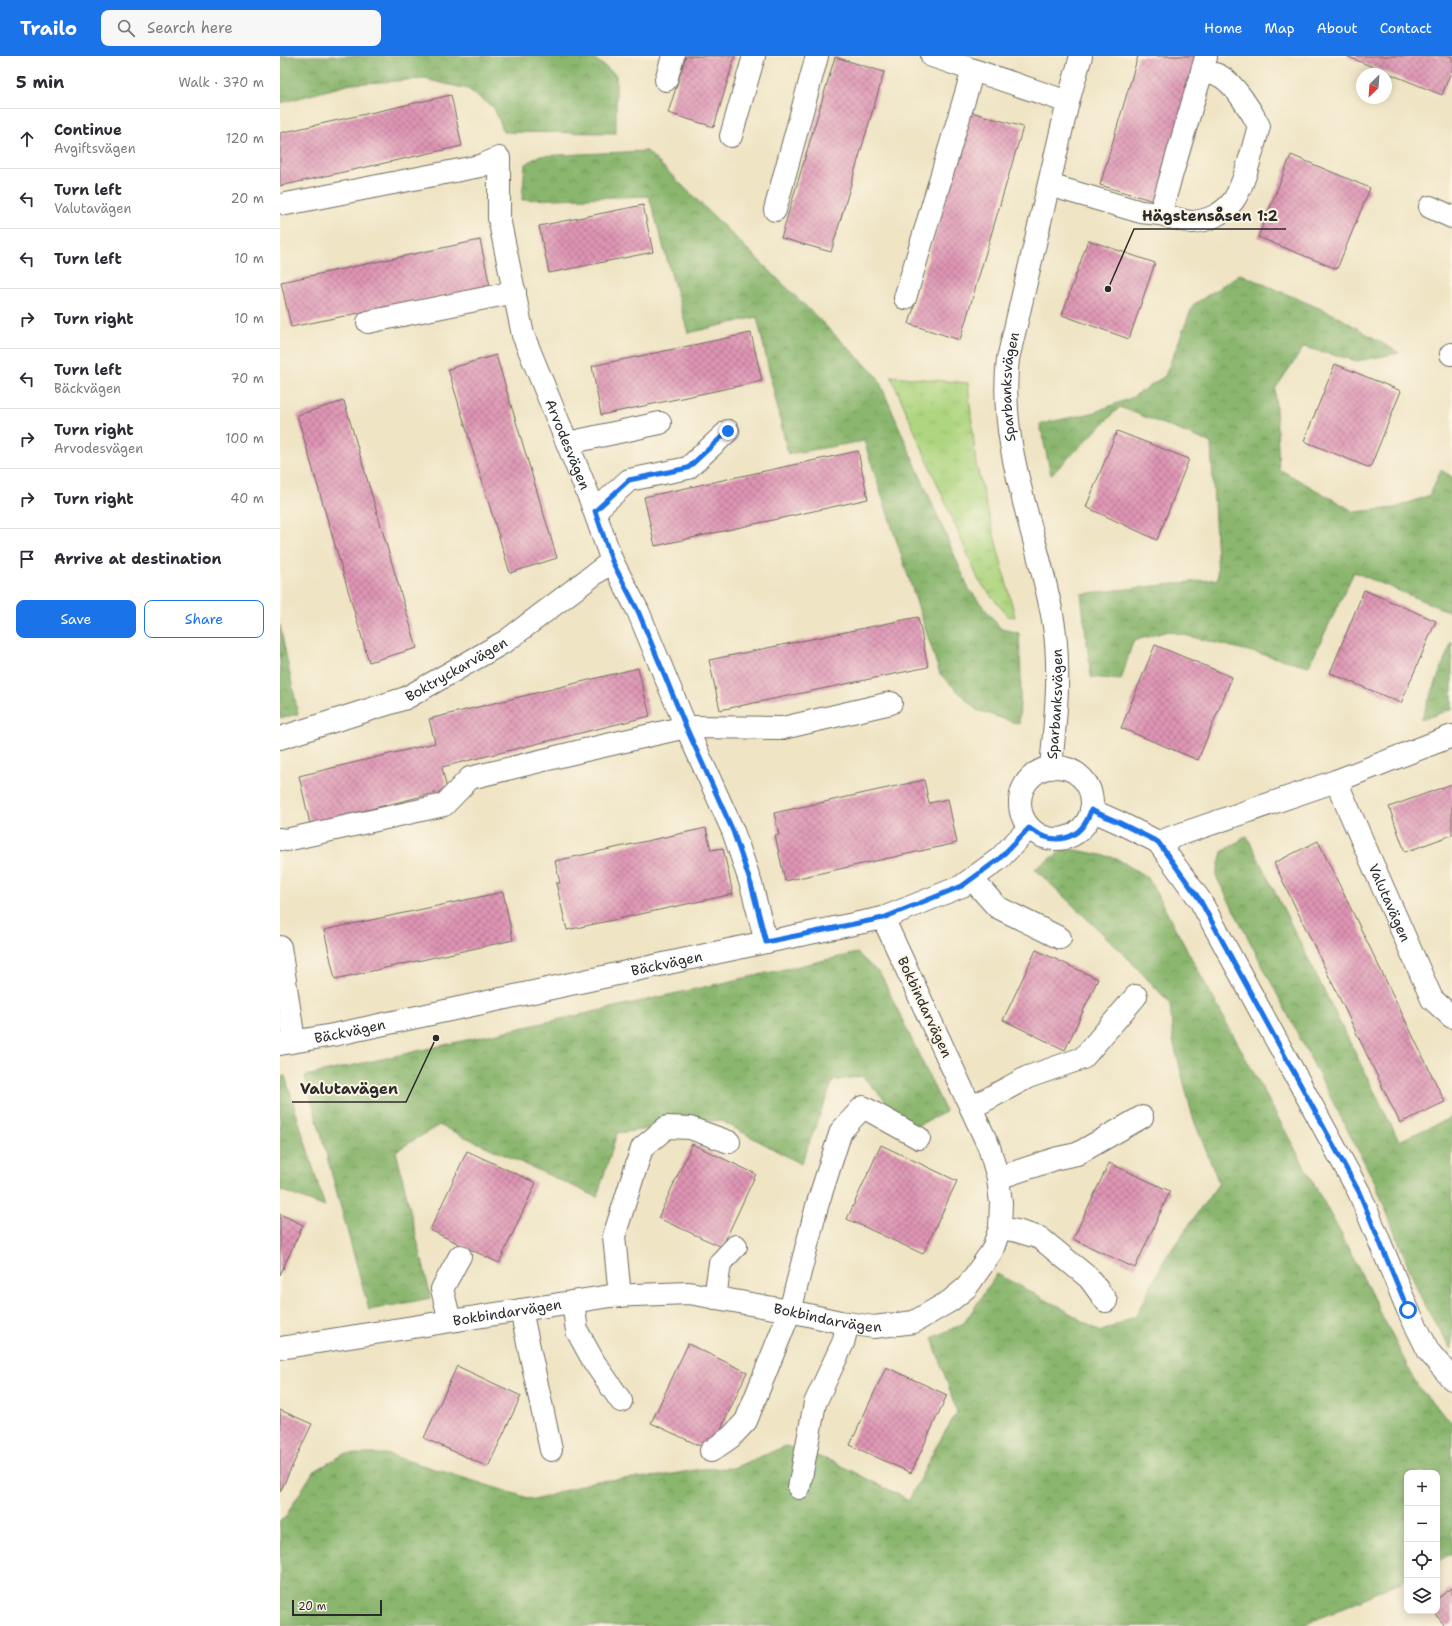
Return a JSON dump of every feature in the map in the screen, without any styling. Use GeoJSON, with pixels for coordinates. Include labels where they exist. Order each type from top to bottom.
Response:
{"type":"FeatureCollection","features":[{"type":"Feature","properties":{"kind":"street"},"geometry":{"type":"LineString","coordinates":[[666,80],[673,56]]}},
{"type":"Feature","properties":{"kind":"street"},"geometry":{"type":"LineString","coordinates":[[731,136],[754,56]]}},
{"type":"Feature","properties":{"kind":"street"},"geometry":{"type":"LineString","coordinates":[[775,210],[816,56]]}},
{"type":"Feature","properties":{"kind":"street"},"geometry":{"type":"LineString","coordinates":[[932,56],[1068,102]]}},
{"type":"Feature","properties":{"kind":"street","name":"Sparbanksvägen"},"geometry":{"type":"LineString","coordinates":[[1051,768],[1058,691],[1054,627],[1045,584],[1022,495],[1007,420],[1005,381],[1008,359],[1068,102],[1081,56]]}},
{"type":"Feature","properties":{"kind":"street"},"geometry":{"type":"LineString","coordinates":[[1049,185],[1141,212],[1160,214],[1192,222],[1220,214],[1233,201],[1241,184],[1259,126],[1250,109],[1231,86],[1204,63],[1160,214]]}},
{"type":"Feature","properties":{"kind":"street"},"geometry":{"type":"LineString","coordinates":[[905,298],[973,70]]}},
{"type":"Feature","properties":{"kind":"street","name":"Arvodesvägen"},"geometry":{"type":"LineString","coordinates":[[286,204],[480,166],[500,158],[499,218],[523,335],[595,511],[612,561],[638,611],[686,727],[733,831],[751,884],[766,942]]}},
{"type":"Feature","properties":{"kind":"street"},"geometry":{"type":"LineString","coordinates":[[1430,208],[1452,217]]}},
{"type":"Feature","properties":{"kind":"street"},"geometry":{"type":"LineString","coordinates":[[368,322],[515,292]]}},
{"type":"Feature","properties":{"kind":"street"},"geometry":{"type":"LineString","coordinates":[[568,443],[660,423]]}},
{"type":"Feature","properties":{"kind":"street"},"geometry":{"type":"LineString","coordinates":[[595,511],[629,480],[688,468],[728,431]]}},
{"type":"Feature","properties":{"kind":"street","name":"Boktryckarvägen"},"geometry":{"type":"LineString","coordinates":[[280,738],[406,698],[506,641],[612,561]]}},
{"type":"Feature","properties":{"kind":"street"},"geometry":{"type":"LineString","coordinates":[[280,839],[286,840],[444,805],[470,778],[686,727],[783,728],[891,703]]}},
{"type":"Feature","properties":{"kind":"street"},"geometry":{"type":"LineString","coordinates":[[1158,842],[1336,781],[1452,736]]}},
{"type":"Feature","properties":{"kind":"street"},"geometry":{"type":"LineString","coordinates":[[1051,768],[1062,768],[1073,771],[1082,778],[1089,788],[1092,799],[1091,810],[1088,821],[1081,830],[1072,836],[1060,839],[1049,839],[1038,835],[1029,828],[1023,819],[1020,808],[1020,797],[1024,786],[1031,777],[1040,771],[1051,768]]}},
{"type":"Feature","properties":{"kind":"street","name":"Valutavägen"},"geometry":{"type":"LineString","coordinates":[[1336,781],[1432,999],[1452,1017]]}},
{"type":"Feature","properties":{"kind":"street"},"geometry":{"type":"LineString","coordinates":[[1091,810],[1158,842],[1204,907],[1359,1192],[1408,1310],[1429,1352],[1452,1379]]}},
{"type":"Feature","properties":{"kind":"street","name":"Bäckvägen"},"geometry":{"type":"LineString","coordinates":[[287,1042],[371,1027],[883,918],[962,886],[999,859],[1029,828]]}},
{"type":"Feature","properties":{"kind":"street"},"geometry":{"type":"LineString","coordinates":[[972,878],[997,907],[1060,938]]}},
{"type":"Feature","properties":{"kind":"street","name":"Bokbindarvägen"},"geometry":{"type":"LineString","coordinates":[[280,1348],[620,1296],[689,1293],[874,1327],[914,1322],[950,1301],[967,1286],[992,1251],[1000,1228],[1002,1204],[998,1178],[989,1147],[883,918]]}},
{"type":"Feature","properties":{"kind":"street"},"geometry":{"type":"LineString","coordinates":[[280,947],[287,1042]]}},
{"type":"Feature","properties":{"kind":"street"},"geometry":{"type":"LineString","coordinates":[[971,1108],[1028,1077],[1082,1058],[1136,996]]}},
{"type":"Feature","properties":{"kind":"street"},"geometry":{"type":"LineString","coordinates":[[711,1451],[730,1437],[746,1421],[790,1311],[817,1206],[841,1131],[863,1108],[919,1138]]}},
{"type":"Feature","properties":{"kind":"street"},"geometry":{"type":"LineString","coordinates":[[998,1178],[1058,1158],[1077,1154],[1142,1117]]}},
{"type":"Feature","properties":{"kind":"street"},"geometry":{"type":"LineString","coordinates":[[620,1296],[614,1236],[642,1148],[667,1127],[690,1128],[729,1142]]}},
{"type":"Feature","properties":{"kind":"street"},"geometry":{"type":"LineString","coordinates":[[1000,1228],[1017,1231],[1040,1238],[1089,1278],[1106,1301]]}},
{"type":"Feature","properties":{"kind":"street"},"geometry":{"type":"LineString","coordinates":[[715,1298],[720,1263],[736,1246]]}},
{"type":"Feature","properties":{"kind":"street"},"geometry":{"type":"LineString","coordinates":[[450,1322],[442,1289],[460,1256]]}},
{"type":"Feature","properties":{"kind":"street"},"geometry":{"type":"LineString","coordinates":[[573,1302],[577,1331],[594,1362],[621,1400]]}},
{"type":"Feature","properties":{"kind":"street"},"geometry":{"type":"LineString","coordinates":[[521,1310],[551,1450]]}},
{"type":"Feature","properties":{"kind":"street"},"geometry":{"type":"LineString","coordinates":[[799,1488],[815,1403],[843,1343],[848,1323]]}},
{"type":"Feature","properties":{"kind":"green space"},"geometry":{"type":"Polygon","coordinates":[[[280,56],[591,56],[616,75],[616,133],[504,132],[494,108],[468,89],[424,79],[351,84],[280,103],[280,56]]]}},
{"type":"Feature","properties":{"kind":"green space"},"geometry":{"type":"Polygon","coordinates":[[[647,151],[877,376],[969,589],[1001,629],[1019,633],[1021,680],[1019,724],[977,710],[940,674],[864,441],[788,454],[757,317],[688,333],[649,196],[522,200],[525,165],[538,156],[647,151]]]}},
{"type":"Feature","properties":{"kind":"green space"},"geometry":{"type":"Polygon","coordinates":[[[1240,274],[1335,315],[1399,353],[1357,361],[1304,347],[1275,389],[1279,469],[1355,512],[1395,508],[1430,495],[1441,470],[1452,477],[1452,613],[1354,572],[1309,666],[1168,631],[1133,641],[1121,680],[1091,677],[1081,594],[1218,579],[1211,443],[1120,407],[1051,475],[1040,424],[1092,413],[1131,398],[1165,376],[1193,305],[1240,274]]]}},
{"type":"Feature","properties":{"kind":"green space"},"geometry":{"type":"Polygon","coordinates":[[[891,376],[968,383],[976,464],[1015,617],[1008,616],[979,581],[891,376]]]}},
{"type":"Feature","properties":{"kind":"green space"},"geometry":{"type":"Polygon","coordinates":[[[280,625],[298,714],[280,718],[280,625]]]}},
{"type":"Feature","properties":{"kind":"green space"},"geometry":{"type":"Polygon","coordinates":[[[1452,641],[1452,709],[1421,720],[1452,641]]]}},
{"type":"Feature","properties":{"kind":"green space"},"geometry":{"type":"Polygon","coordinates":[[[1247,836],[1399,1141],[1452,1117],[1452,1349],[1424,1305],[1375,1183],[1216,876],[1222,852],[1247,836]]]}},
{"type":"Feature","properties":{"kind":"green space"},"geometry":{"type":"Polygon","coordinates":[[[1066,848],[1116,858],[1148,878],[1340,1232],[1418,1387],[1452,1423],[1452,1553],[1440,1560],[1440,1470],[1404,1470],[1404,1580],[1302,1626],[280,1626],[280,1521],[285,1517],[313,1472],[344,1454],[386,1454],[535,1500],[595,1481],[661,1476],[701,1469],[733,1468],[786,1446],[834,1462],[909,1500],[936,1447],[957,1412],[932,1338],[964,1323],[997,1274],[1065,1310],[1100,1332],[1136,1316],[1164,1260],[1219,1183],[1193,1118],[1173,1041],[1170,1003],[1121,951],[1035,869],[1066,848]]]}},
{"type":"Feature","properties":{"kind":"green space"},"geometry":{"type":"Polygon","coordinates":[[[857,953],[881,975],[946,1112],[912,1128],[862,1076],[833,1081],[801,1164],[720,1120],[617,1133],[597,1197],[439,1125],[396,1151],[431,1298],[369,1310],[305,1076],[857,953]]]}},
{"type":"Feature","properties":{"kind":"green space"},"geometry":{"type":"Polygon","coordinates":[[[285,1076],[325,1207],[280,1190],[280,1077],[285,1076]]]}},
{"type":"Feature","properties":{"kind":"building"},"geometry":{"type":"Polygon","coordinates":[[[686,56],[735,56],[714,127],[668,113],[686,56]]]}},
{"type":"Feature","properties":{"kind":"building"},"geometry":{"type":"Polygon","coordinates":[[[1138,56],[1200,56],[1157,202],[1100,185],[1138,56]]]}},
{"type":"Feature","properties":{"kind":"building"},"geometry":{"type":"Polygon","coordinates":[[[1346,56],[1452,56],[1452,69],[1442,95],[1392,75],[1392,68],[1376,68],[1346,56]]]}},
{"type":"Feature","properties":{"kind":"building"},"geometry":{"type":"Polygon","coordinates":[[[835,57],[884,72],[831,252],[781,238],[835,57]]]}},
{"type":"Feature","properties":{"kind":"building"},"geometry":{"type":"Polygon","coordinates":[[[451,95],[462,146],[280,186],[280,133],[451,95]]]}},
{"type":"Feature","properties":{"kind":"building"},"geometry":{"type":"Polygon","coordinates":[[[971,112],[1023,127],[960,340],[909,324],[971,112]]]}},
{"type":"Feature","properties":{"kind":"building"},"geometry":{"type":"Polygon","coordinates":[[[1291,155],[1370,188],[1337,269],[1258,237],[1291,155]]]}},
{"type":"Feature","properties":{"kind":"building"},"geometry":{"type":"Polygon","coordinates":[[[643,205],[653,252],[549,273],[539,226],[643,205]]]}},
{"type":"Feature","properties":{"kind":"building"},"geometry":{"type":"Polygon","coordinates":[[[480,240],[490,286],[291,327],[281,282],[480,240]]]}},
{"type":"Feature","properties":{"kind":"building"},"geometry":{"type":"Polygon","coordinates":[[[1088,240],[1155,263],[1129,339],[1062,315],[1088,240]]]}},
{"type":"Feature","properties":{"kind":"building"},"geometry":{"type":"Polygon","coordinates":[[[751,333],[762,381],[601,415],[592,366],[751,333]]]}},
{"type":"Feature","properties":{"kind":"building"},"geometry":{"type":"Polygon","coordinates":[[[496,355],[557,558],[510,573],[448,369],[496,355]]]}},
{"type":"Feature","properties":{"kind":"building"},"geometry":{"type":"Polygon","coordinates":[[[1335,364],[1401,391],[1370,468],[1304,441],[1335,364]]]}},
{"type":"Feature","properties":{"kind":"building"},"geometry":{"type":"Polygon","coordinates":[[[344,401],[417,648],[369,662],[297,415],[344,401]]]}},
{"type":"Feature","properties":{"kind":"building"},"geometry":{"type":"Polygon","coordinates":[[[1117,431],[1189,459],[1157,540],[1086,507],[1117,431]]]}},
{"type":"Feature","properties":{"kind":"building"},"geometry":{"type":"Polygon","coordinates":[[[858,451],[868,499],[655,546],[644,497],[858,451]]]}},
{"type":"Feature","properties":{"kind":"building"},"geometry":{"type":"Polygon","coordinates":[[[1364,590],[1436,621],[1401,703],[1330,673],[1364,590]]]}},
{"type":"Feature","properties":{"kind":"building"},"geometry":{"type":"Polygon","coordinates":[[[918,617],[928,667],[720,710],[709,660],[918,617]]]}},
{"type":"Feature","properties":{"kind":"building"},"geometry":{"type":"Polygon","coordinates":[[[1155,645],[1232,677],[1198,760],[1121,728],[1155,645]]]}},
{"type":"Feature","properties":{"kind":"building"},"geometry":{"type":"Polygon","coordinates":[[[638,668],[650,716],[442,767],[447,790],[310,824],[299,776],[435,743],[429,719],[638,668]]]}},
{"type":"Feature","properties":{"kind":"building"},"geometry":{"type":"Polygon","coordinates":[[[924,780],[929,803],[948,799],[957,843],[785,881],[775,835],[779,835],[774,813],[924,780]]]}},
{"type":"Feature","properties":{"kind":"building"},"geometry":{"type":"Polygon","coordinates":[[[1452,784],[1452,835],[1405,852],[1389,807],[1452,784]]]}},
{"type":"Feature","properties":{"kind":"building"},"geometry":{"type":"Polygon","coordinates":[[[706,828],[711,850],[723,848],[733,894],[567,930],[556,883],[560,883],[555,861],[706,828]]]}},
{"type":"Feature","properties":{"kind":"building"},"geometry":{"type":"Polygon","coordinates":[[[1318,841],[1445,1102],[1400,1123],[1274,863],[1318,841]]]}},
{"type":"Feature","properties":{"kind":"building"},"geometry":{"type":"Polygon","coordinates":[[[503,892],[513,940],[335,979],[324,930],[503,892]]]}},
{"type":"Feature","properties":{"kind":"building"},"geometry":{"type":"Polygon","coordinates":[[[1036,950],[1098,979],[1065,1050],[1003,1020],[1036,950]]]}},
{"type":"Feature","properties":{"kind":"building"},"geometry":{"type":"Polygon","coordinates":[[[692,1144],[756,1174],[722,1247],[658,1218],[692,1144]]]}},
{"type":"Feature","properties":{"kind":"building"},"geometry":{"type":"Polygon","coordinates":[[[881,1145],[957,1181],[923,1254],[847,1219],[881,1145]]]}},
{"type":"Feature","properties":{"kind":"building"},"geometry":{"type":"Polygon","coordinates":[[[467,1151],[536,1183],[499,1263],[430,1230],[467,1151]]]}},
{"type":"Feature","properties":{"kind":"building"},"geometry":{"type":"Polygon","coordinates":[[[1109,1163],[1170,1191],[1135,1268],[1073,1239],[1109,1163]]]}},
{"type":"Feature","properties":{"kind":"building"},"geometry":{"type":"Polygon","coordinates":[[[280,1214],[303,1225],[280,1275],[280,1214]]]}},
{"type":"Feature","properties":{"kind":"building"},"geometry":{"type":"Polygon","coordinates":[[[688,1344],[747,1372],[711,1451],[651,1423],[688,1344]]]}},
{"type":"Feature","properties":{"kind":"building"},"geometry":{"type":"Polygon","coordinates":[[[457,1366],[521,1396],[488,1467],[424,1438],[457,1366]]]}},
{"type":"Feature","properties":{"kind":"building"},"geometry":{"type":"Polygon","coordinates":[[[886,1367],[947,1395],[911,1473],[850,1445],[886,1367]]]}},
{"type":"Feature","properties":{"kind":"building"},"geometry":{"type":"Polygon","coordinates":[[[280,1410],[312,1424],[280,1492],[280,1410]]]}},
{"type":"Feature","properties":{"kind":"building"},"geometry":{"type":"Polygon","coordinates":[[[1452,1588],[1452,1626],[1445,1626],[1435,1614],[1440,1614],[1440,1597],[1452,1588]]]}},
{"type":"Feature","properties":{"kind":"place","name":"Hägstensåsen 1:2"},"geometry":{"type":"Point","coordinates":[1108,289]}},
{"type":"Feature","properties":{"kind":"place","name":"Valutavägen"},"geometry":{"type":"Point","coordinates":[436,1038]}},
{"type":"Feature","properties":{"kind":"route"},"geometry":{"type":"LineString","coordinates":[[728,431],[688,468],[629,480],[595,511],[612,561],[638,611],[686,727],[733,831],[751,884],[766,942],[883,918],[962,886],[999,859],[1029,828],[1038,835],[1049,839],[1060,839],[1072,836],[1081,830],[1088,821],[1091,810],[1158,842],[1200,900],[1359,1192],[1408,1310]]}}]}
